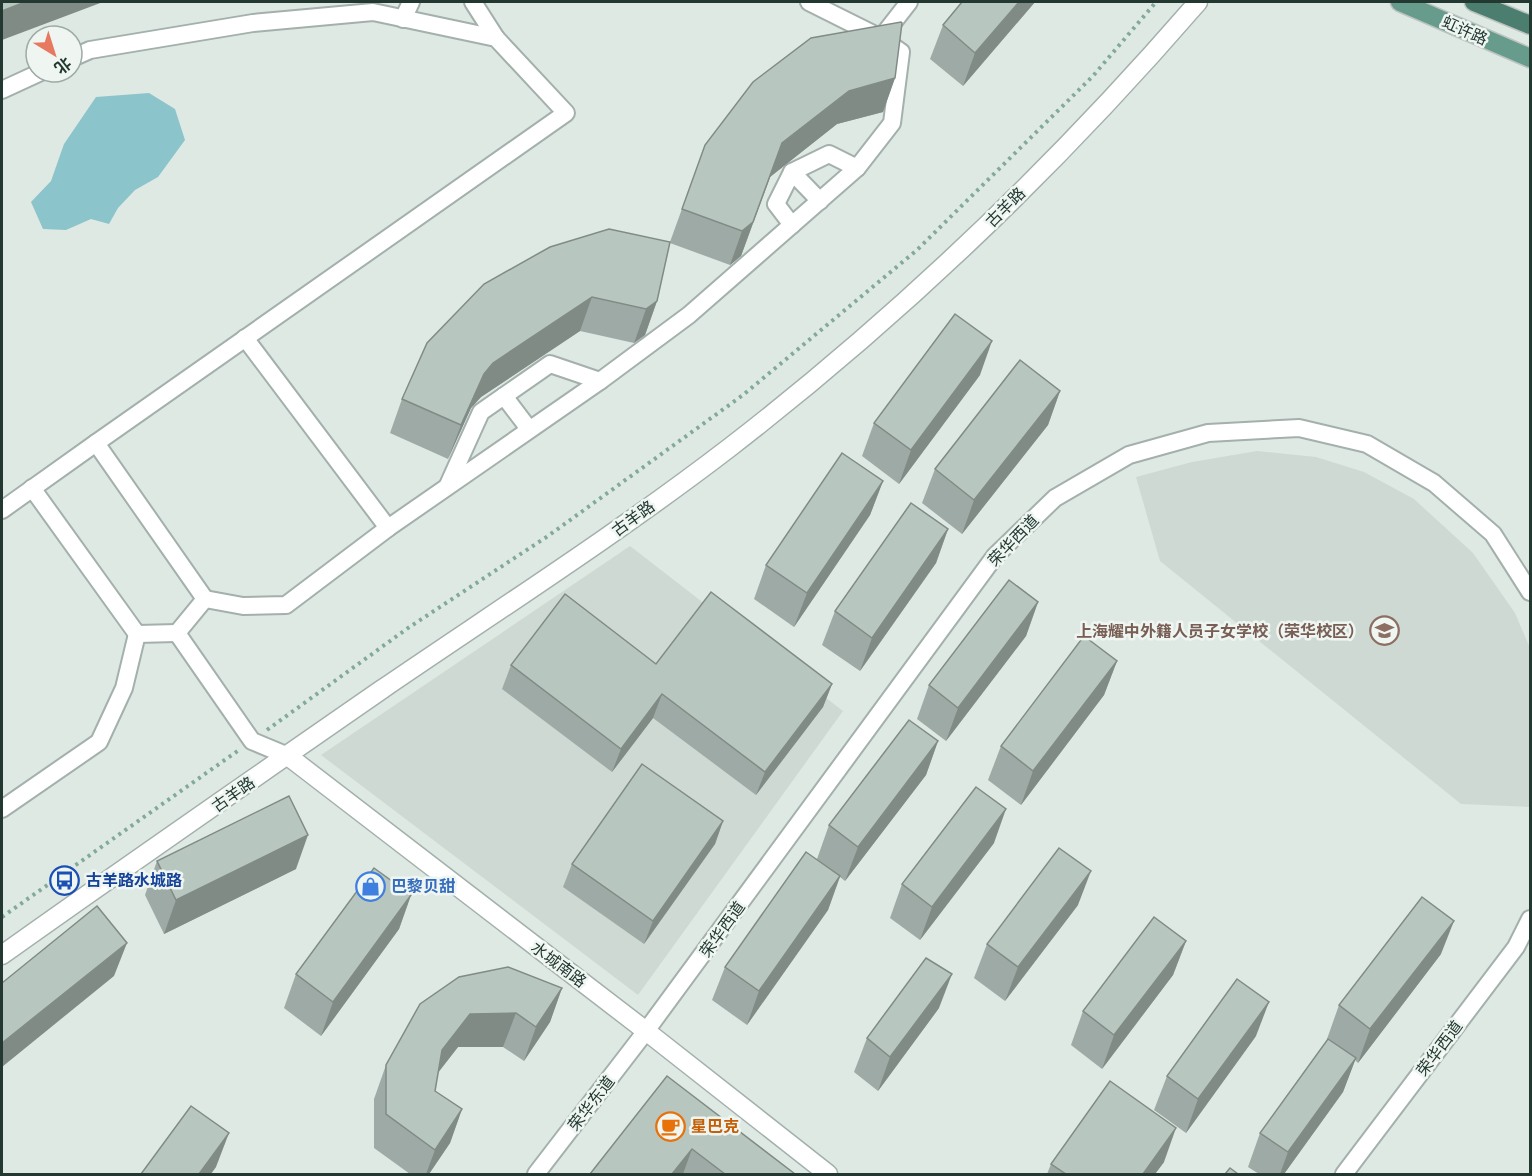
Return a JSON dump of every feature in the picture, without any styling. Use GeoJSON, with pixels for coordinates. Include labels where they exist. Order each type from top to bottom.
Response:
{"type":"FeatureCollection","features":[{"type":"Feature","properties":{"kind":"highway"},"geometry":{"type":"LineString","coordinates":[[1474,2],[1530,25]]}},
{"type":"Feature","properties":{"kind":"main road","name":"虹许路"},"geometry":{"type":"LineString","coordinates":[[1400,2],[1530,58]]}},
{"type":"Feature","properties":{"kind":"street"},"geometry":{"type":"LineString","coordinates":[[403,18],[411,2]]}},
{"type":"Feature","properties":{"kind":"street"},"geometry":{"type":"LineString","coordinates":[[2,510],[566,113],[496,38],[473,2]]}},
{"type":"Feature","properties":{"kind":"street"},"geometry":{"type":"LineString","coordinates":[[96,443],[205,599],[243,606],[286,604],[388,528],[600,381],[689,315],[857,168],[892,123],[901,52],[881,38],[810,2]]}},
{"type":"Feature","properties":{"kind":"street"},"geometry":{"type":"LineString","coordinates":[[881,38],[909,2]]}},
{"type":"Feature","properties":{"kind":"street","name":"古羊路"},"geometry":{"type":"LineString","coordinates":[[2,955],[642,512],[730,447],[817,377],[981,231],[1061,152],[1147,60],[1197,2]]}},
{"type":"Feature","properties":{"kind":"street"},"geometry":{"type":"LineString","coordinates":[[84,53],[253,23],[373,12],[496,38]]}},
{"type":"Feature","properties":{"kind":"street"},"geometry":{"type":"LineString","coordinates":[[2,90],[24,80]]}},
{"type":"Feature","properties":{"kind":"street"},"geometry":{"type":"LineString","coordinates":[[792,225],[776,204],[792,172],[829,154],[857,168]]}},
{"type":"Feature","properties":{"kind":"street"},"geometry":{"type":"LineString","coordinates":[[792,172],[820,201]]}},
{"type":"Feature","properties":{"kind":"street"},"geometry":{"type":"LineString","coordinates":[[245,338],[388,528]]}},
{"type":"Feature","properties":{"kind":"street"},"geometry":{"type":"LineString","coordinates":[[448,486],[481,412],[550,364],[600,381]]}},
{"type":"Feature","properties":{"kind":"street"},"geometry":{"type":"LineString","coordinates":[[504,396],[530,429]]}},
{"type":"Feature","properties":{"kind":"street","name":"荣华西道"},"geometry":{"type":"LineString","coordinates":[[646,1031],[995,556],[1054,498],[1128,455],[1208,433],[1299,428],[1367,444],[1434,483],[1493,534],[1530,592]]}},
{"type":"Feature","properties":{"kind":"street"},"geometry":{"type":"LineString","coordinates":[[2,809],[99,742],[124,688],[137,634],[32,488]]}},
{"type":"Feature","properties":{"kind":"street"},"geometry":{"type":"LineString","coordinates":[[137,634],[177,633],[205,599]]}},
{"type":"Feature","properties":{"kind":"street"},"geometry":{"type":"LineString","coordinates":[[177,633],[252,741],[288,756]]}},
{"type":"Feature","properties":{"kind":"street","name":"水城南路"},"geometry":{"type":"LineString","coordinates":[[288,756],[828,1174]]}},
{"type":"Feature","properties":{"kind":"street","name":"荣华西道"},"geometry":{"type":"LineString","coordinates":[[1344,1174],[1516,947],[1530,920]]}},
{"type":"Feature","properties":{"kind":"street","name":"荣华东道"},"geometry":{"type":"LineString","coordinates":[[536,1174],[646,1031]]}},
{"type":"Feature","properties":{"kind":"path"},"geometry":{"type":"LineString","coordinates":[[2,917],[408,628],[548,536],[743,395],[917,250],[1093,76],[1156,2]]}},
{"type":"Feature","properties":{"kind":"shaded area","name":"上海耀中外籍人员子女学校（荣华校区）"},"geometry":{"type":"Polygon","coordinates":[[[1257,451],[1316,457],[1364,472],[1414,499],[1473,553],[1515,613],[1530,648],[1530,807],[1461,804],[1160,561],[1136,477],[1192,462],[1257,451]]]}},
{"type":"Feature","properties":{"kind":"shaded area"},"geometry":{"type":"Polygon","coordinates":[[[630,546],[843,711],[638,995],[321,755],[630,546]]]}},
{"type":"Feature","properties":{"kind":"water"},"geometry":{"type":"Polygon","coordinates":[[[149,93],[175,109],[185,140],[158,177],[135,190],[118,208],[109,224],[91,219],[66,230],[43,229],[31,202],[51,181],[64,144],[96,97],[149,93]]]}},
{"type":"Feature","properties":{"kind":"building"},"geometry":{"type":"Polygon","coordinates":[[[2,2],[25,2],[2,11],[2,2]]]}},
{"type":"Feature","properties":{"kind":"building"},"geometry":{"type":"Polygon","coordinates":[[[962,2],[1019,2],[975,53],[943,25],[962,2]]]}},
{"type":"Feature","properties":{"kind":"building"},"geometry":{"type":"Polygon","coordinates":[[[901,22],[895,78],[849,91],[782,143],[753,222],[742,231],[682,209],[705,145],[753,82],[811,38],[901,22]]]}},
{"type":"Feature","properties":{"kind":"building"},"geometry":{"type":"Polygon","coordinates":[[[609,229],[670,242],[657,301],[646,309],[592,297],[493,363],[484,374],[461,425],[402,399],[427,343],[484,284],[550,247],[609,229]]]}},
{"type":"Feature","properties":{"kind":"building"},"geometry":{"type":"Polygon","coordinates":[[[955,314],[992,341],[911,450],[874,423],[955,314]]]}},
{"type":"Feature","properties":{"kind":"building"},"geometry":{"type":"Polygon","coordinates":[[[1020,360],[1060,391],[974,500],[935,469],[1020,360]]]}},
{"type":"Feature","properties":{"kind":"building"},"geometry":{"type":"Polygon","coordinates":[[[842,453],[883,481],[807,593],[766,565],[842,453]]]}},
{"type":"Feature","properties":{"kind":"building"},"geometry":{"type":"Polygon","coordinates":[[[911,503],[948,529],[872,638],[835,611],[911,503]]]}},
{"type":"Feature","properties":{"kind":"building"},"geometry":{"type":"Polygon","coordinates":[[[1009,580],[1038,602],[958,708],[929,685],[1009,580]]]}},
{"type":"Feature","properties":{"kind":"building"},"geometry":{"type":"Polygon","coordinates":[[[711,592],[832,684],[765,772],[662,694],[621,749],[511,665],[565,594],[656,664],[711,592]]]}},
{"type":"Feature","properties":{"kind":"building"},"geometry":{"type":"Polygon","coordinates":[[[1084,636],[1117,661],[1033,771],[1001,746],[1084,636]]]}},
{"type":"Feature","properties":{"kind":"building"},"geometry":{"type":"Polygon","coordinates":[[[909,720],[938,741],[858,847],[829,825],[909,720]]]}},
{"type":"Feature","properties":{"kind":"building"},"geometry":{"type":"Polygon","coordinates":[[[642,764],[723,821],[653,921],[572,864],[642,764]]]}},
{"type":"Feature","properties":{"kind":"building"},"geometry":{"type":"Polygon","coordinates":[[[976,787],[1006,809],[932,907],[902,884],[976,787]]]}},
{"type":"Feature","properties":{"kind":"building"},"geometry":{"type":"Polygon","coordinates":[[[289,796],[308,835],[176,900],[157,861],[289,796]]]}},
{"type":"Feature","properties":{"kind":"building"},"geometry":{"type":"Polygon","coordinates":[[[1059,848],[1091,871],[1018,967],[987,944],[1059,848]]]}},
{"type":"Feature","properties":{"kind":"building"},"geometry":{"type":"Polygon","coordinates":[[[806,852],[840,876],[759,991],[725,967],[806,852]]]}},
{"type":"Feature","properties":{"kind":"building"},"geometry":{"type":"Polygon","coordinates":[[[374,868],[411,895],[333,1002],[296,974],[374,868]]]}},
{"type":"Feature","properties":{"kind":"building"},"geometry":{"type":"Polygon","coordinates":[[[1422,897],[1454,921],[1370,1029],[1339,1005],[1422,897]]]}},
{"type":"Feature","properties":{"kind":"building"},"geometry":{"type":"Polygon","coordinates":[[[97,906],[127,943],[2,1043],[2,983],[97,906]]]}},
{"type":"Feature","properties":{"kind":"building"},"geometry":{"type":"Polygon","coordinates":[[[1154,917],[1186,941],[1114,1035],[1083,1011],[1154,917]]]}},
{"type":"Feature","properties":{"kind":"building"},"geometry":{"type":"Polygon","coordinates":[[[926,958],[952,974],[890,1057],[867,1038],[926,958]]]}},
{"type":"Feature","properties":{"kind":"building"},"geometry":{"type":"Polygon","coordinates":[[[508,967],[562,988],[536,1027],[516,1013],[470,1014],[442,1050],[435,1091],[462,1109],[435,1150],[386,1114],[386,1065],[420,1004],[459,977],[508,967]]]}},
{"type":"Feature","properties":{"kind":"building"},"geometry":{"type":"Polygon","coordinates":[[[1237,979],[1269,1002],[1198,1099],[1167,1076],[1237,979]]]}},
{"type":"Feature","properties":{"kind":"building"},"geometry":{"type":"Polygon","coordinates":[[[1328,1039],[1356,1058],[1288,1152],[1260,1133],[1328,1039]]]}},
{"type":"Feature","properties":{"kind":"building"},"geometry":{"type":"Polygon","coordinates":[[[667,1076],[795,1174],[725,1174],[692,1149],[672,1174],[590,1174],[667,1076]]]}},
{"type":"Feature","properties":{"kind":"building"},"geometry":{"type":"Polygon","coordinates":[[[1110,1081],[1176,1128],[1143,1174],[1066,1174],[1051,1164],[1110,1081]]]}},
{"type":"Feature","properties":{"kind":"building"},"geometry":{"type":"Polygon","coordinates":[[[191,1106],[229,1133],[199,1174],[141,1174],[191,1106]]]}},
{"type":"Feature","properties":{"kind":"building"},"geometry":{"type":"Polygon","coordinates":[[[1230,1168],[1238,1174],[1225,1174],[1230,1168]]]}},
{"type":"Feature","properties":{"kind":"place","name":"上海耀中外籍人员子女学校（荣华校区）"},"geometry":{"type":"Point","coordinates":[1385,631]}},
{"type":"Feature","properties":{"kind":"place","name":"古羊路水城路"},"geometry":{"type":"Point","coordinates":[65,880]}},
{"type":"Feature","properties":{"kind":"place","name":"巴黎贝甜"},"geometry":{"type":"Point","coordinates":[370,886]}},
{"type":"Feature","properties":{"kind":"place","name":"星巴克"},"geometry":{"type":"Point","coordinates":[670,1126]}}]}
